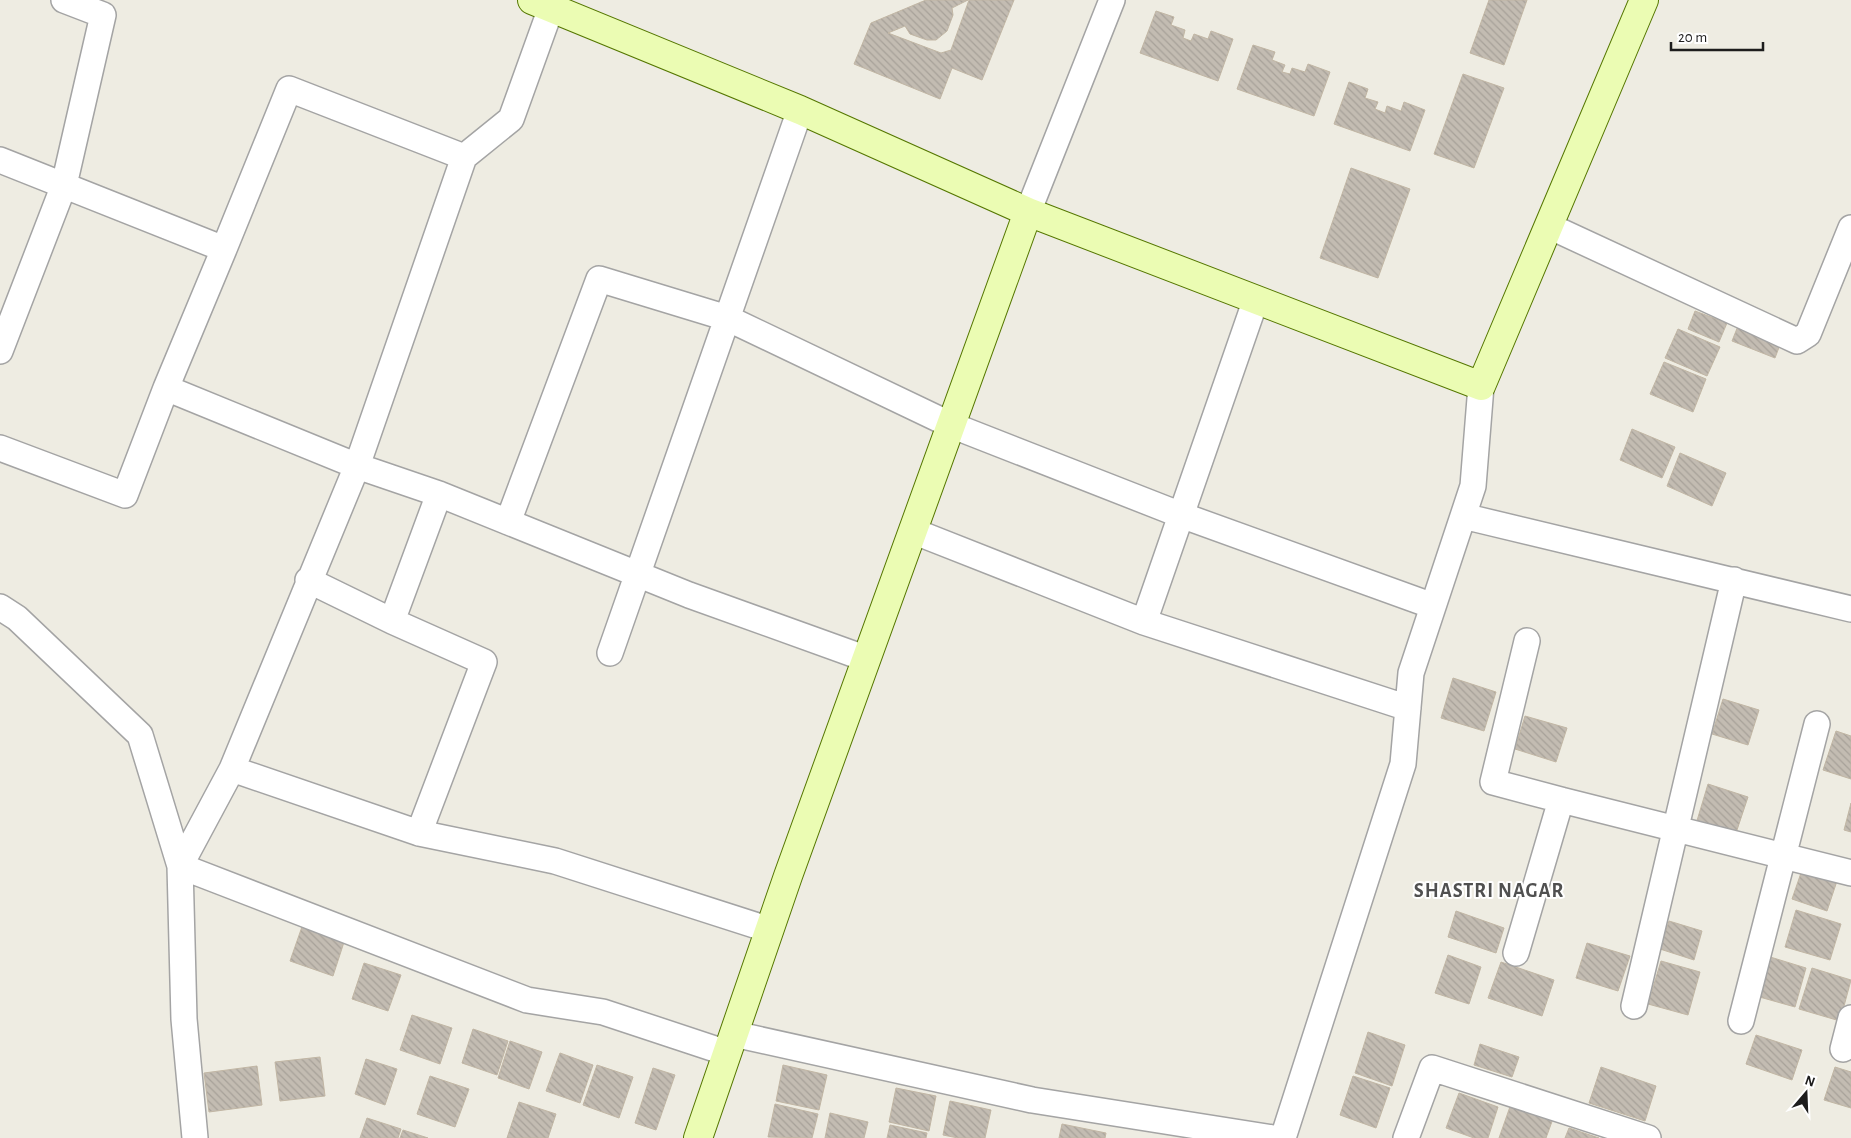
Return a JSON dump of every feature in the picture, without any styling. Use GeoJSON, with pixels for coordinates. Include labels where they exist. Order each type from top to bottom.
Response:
{"type":"FeatureCollection","features":[{"type":"Feature","properties":{"kind":"street"},"geometry":{"type":"LineString","coordinates":[[0,351],[64,186],[103,15],[64,0]]}},
{"type":"Feature","properties":{"kind":"street"},"geometry":{"type":"LineString","coordinates":[[698,1138],[770,930],[1028,212],[1112,0]]}},
{"type":"Feature","properties":{"kind":"street"},"geometry":{"type":"LineString","coordinates":[[1283,1138],[1403,764],[1412,673],[1473,486],[1481,386],[1644,0]]}},
{"type":"Feature","properties":{"kind":"street"},"geometry":{"type":"LineString","coordinates":[[180,866],[232,768],[308,580],[358,466],[464,157],[511,119],[541,4],[800,110],[1028,212],[1481,386]]}},
{"type":"Feature","properties":{"kind":"street"},"geometry":{"type":"LineString","coordinates":[[0,448],[126,496],[166,388],[289,90],[464,157]]}},
{"type":"Feature","properties":{"kind":"street"},"geometry":{"type":"LineString","coordinates":[[610,653],[636,574],[800,110]]}},
{"type":"Feature","properties":{"kind":"street"},"geometry":{"type":"LineString","coordinates":[[0,160],[224,249]]}},
{"type":"Feature","properties":{"kind":"street"},"geometry":{"type":"LineString","coordinates":[[1549,226],[1670,284],[1797,340],[1808,334],[1851,228]]}},
{"type":"Feature","properties":{"kind":"street"},"geometry":{"type":"LineString","coordinates":[[508,522],[599,279],[727,318],[951,425],[1181,515],[1434,606]]}},
{"type":"Feature","properties":{"kind":"street"},"geometry":{"type":"LineString","coordinates":[[1144,622],[1256,299]]}},
{"type":"Feature","properties":{"kind":"street"},"geometry":{"type":"LineString","coordinates":[[166,388],[358,466],[439,494],[689,595],[867,659]]}},
{"type":"Feature","properties":{"kind":"street"},"geometry":{"type":"LineString","coordinates":[[392,621],[439,494]]}},
{"type":"Feature","properties":{"kind":"street"},"geometry":{"type":"LineString","coordinates":[[1464,516],[1851,608]]}},
{"type":"Feature","properties":{"kind":"street"},"geometry":{"type":"LineString","coordinates":[[913,531],[1144,622],[1408,708]]}},
{"type":"Feature","properties":{"kind":"street"},"geometry":{"type":"LineString","coordinates":[[308,580],[392,621],[484,662],[419,833]]}},
{"type":"Feature","properties":{"kind":"street"},"geometry":{"type":"LineString","coordinates":[[1634,1006],[1734,580]]}},
{"type":"Feature","properties":{"kind":"street"},"geometry":{"type":"LineString","coordinates":[[0,606],[17,618],[140,735],[180,866],[184,1019],[195,1138]]}},
{"type":"Feature","properties":{"kind":"street"},"geometry":{"type":"LineString","coordinates":[[1527,641],[1493,782],[1851,873]]}},
{"type":"Feature","properties":{"kind":"street"},"geometry":{"type":"LineString","coordinates":[[1742,1021],[1817,724]]}},
{"type":"Feature","properties":{"kind":"street"},"geometry":{"type":"LineString","coordinates":[[232,768],[419,833],[555,861],[770,930]]}},
{"type":"Feature","properties":{"kind":"street"},"geometry":{"type":"LineString","coordinates":[[1516,953],[1561,800]]}},
{"type":"Feature","properties":{"kind":"street"},"geometry":{"type":"LineString","coordinates":[[180,866],[528,1000],[603,1012],[731,1044],[1032,1100],[1273,1138]]}},
{"type":"Feature","properties":{"kind":"street"},"geometry":{"type":"LineString","coordinates":[[1844,1049],[1851,1018]]}},
{"type":"Feature","properties":{"kind":"street"},"geometry":{"type":"LineString","coordinates":[[1406,1138],[1432,1068],[1648,1138]]}},
{"type":"Feature","properties":{"kind":"building"},"geometry":{"type":"Polygon","coordinates":[[[926,0],[968,0],[952,8],[953,15],[947,31],[936,40],[927,40],[910,34],[905,26],[888,33],[941,53],[951,50],[969,0],[1014,0],[982,80],[952,68],[940,99],[854,64],[871,23],[926,0]]]}},
{"type":"Feature","properties":{"kind":"building"},"geometry":{"type":"Polygon","coordinates":[[[1489,0],[1527,0],[1504,65],[1470,53],[1489,0]]]}},
{"type":"Feature","properties":{"kind":"building"},"geometry":{"type":"Polygon","coordinates":[[[1156,11],[1174,17],[1171,25],[1185,30],[1183,38],[1191,41],[1194,34],[1208,39],[1211,31],[1233,39],[1218,81],[1140,53],[1156,11]]]}},
{"type":"Feature","properties":{"kind":"building"},"geometry":{"type":"Polygon","coordinates":[[[1253,45],[1275,52],[1272,60],[1285,65],[1282,72],[1290,74],[1292,68],[1305,72],[1308,64],[1330,72],[1314,116],[1237,89],[1253,45]]]}},
{"type":"Feature","properties":{"kind":"building"},"geometry":{"type":"Polygon","coordinates":[[[1463,74],[1504,88],[1474,168],[1434,154],[1463,74]]]}},
{"type":"Feature","properties":{"kind":"building"},"geometry":{"type":"Polygon","coordinates":[[[1349,82],[1368,89],[1365,98],[1378,102],[1375,109],[1385,113],[1387,106],[1401,111],[1404,102],[1425,110],[1410,151],[1334,124],[1349,82]]]}},
{"type":"Feature","properties":{"kind":"building"},"geometry":{"type":"Polygon","coordinates":[[[1351,168],[1410,189],[1378,278],[1320,258],[1351,168]]]}},
{"type":"Feature","properties":{"kind":"building"},"geometry":{"type":"Polygon","coordinates":[[[1695,311],[1727,323],[1719,342],[1688,329],[1695,311]]]}},
{"type":"Feature","properties":{"kind":"building"},"geometry":{"type":"Polygon","coordinates":[[[1738,326],[1781,342],[1775,358],[1732,341],[1738,326]]]}},
{"type":"Feature","properties":{"kind":"building"},"geometry":{"type":"Polygon","coordinates":[[[1678,329],[1720,347],[1707,376],[1665,358],[1678,329]]]}},
{"type":"Feature","properties":{"kind":"building"},"geometry":{"type":"Polygon","coordinates":[[[1664,362],[1706,379],[1693,412],[1650,394],[1664,362]]]}},
{"type":"Feature","properties":{"kind":"building"},"geometry":{"type":"Polygon","coordinates":[[[1632,429],[1675,447],[1662,478],[1620,460],[1632,429]]]}},
{"type":"Feature","properties":{"kind":"building"},"geometry":{"type":"Polygon","coordinates":[[[1680,453],[1726,473],[1712,506],[1667,486],[1680,453]]]}},
{"type":"Feature","properties":{"kind":"building"},"geometry":{"type":"Polygon","coordinates":[[[1453,678],[1496,692],[1484,731],[1441,718],[1453,678]]]}},
{"type":"Feature","properties":{"kind":"building"},"geometry":{"type":"Polygon","coordinates":[[[1723,699],[1759,710],[1748,745],[1712,734],[1723,699]]]}},
{"type":"Feature","properties":{"kind":"building"},"geometry":{"type":"Polygon","coordinates":[[[1525,716],[1567,728],[1556,762],[1515,749],[1525,716]]]}},
{"type":"Feature","properties":{"kind":"building"},"geometry":{"type":"Polygon","coordinates":[[[1836,731],[1851,736],[1851,779],[1823,770],[1836,731]]]}},
{"type":"Feature","properties":{"kind":"building"},"geometry":{"type":"Polygon","coordinates":[[[1708,784],[1748,797],[1735,836],[1696,824],[1708,784]]]}},
{"type":"Feature","properties":{"kind":"building"},"geometry":{"type":"Polygon","coordinates":[[[1851,803],[1851,832],[1844,830],[1851,803]]]}},
{"type":"Feature","properties":{"kind":"building"},"geometry":{"type":"Polygon","coordinates":[[[1802,870],[1837,881],[1827,911],[1792,899],[1802,870]]]}},
{"type":"Feature","properties":{"kind":"building"},"geometry":{"type":"Polygon","coordinates":[[[1796,910],[1841,924],[1830,960],[1785,947],[1796,910]]]}},
{"type":"Feature","properties":{"kind":"building"},"geometry":{"type":"Polygon","coordinates":[[[1456,911],[1504,928],[1496,953],[1448,937],[1456,911]]]}},
{"type":"Feature","properties":{"kind":"building"},"geometry":{"type":"Polygon","coordinates":[[[304,921],[346,936],[333,976],[290,961],[304,921]]]}},
{"type":"Feature","properties":{"kind":"building"},"geometry":{"type":"Polygon","coordinates":[[[1669,921],[1702,931],[1694,960],[1660,949],[1669,921]]]}},
{"type":"Feature","properties":{"kind":"building"},"geometry":{"type":"Polygon","coordinates":[[[1587,943],[1630,956],[1618,991],[1576,978],[1587,943]]]}},
{"type":"Feature","properties":{"kind":"building"},"geometry":{"type":"Polygon","coordinates":[[[1448,955],[1481,967],[1469,1004],[1435,993],[1448,955]]]}},
{"type":"Feature","properties":{"kind":"building"},"geometry":{"type":"Polygon","coordinates":[[[1767,956],[1806,968],[1795,1007],[1756,996],[1767,956]]]}},
{"type":"Feature","properties":{"kind":"building"},"geometry":{"type":"Polygon","coordinates":[[[1661,961],[1700,972],[1688,1015],[1648,1004],[1661,961]]]}},
{"type":"Feature","properties":{"kind":"building"},"geometry":{"type":"Polygon","coordinates":[[[1501,962],[1554,980],[1542,1016],[1488,998],[1501,962]]]}},
{"type":"Feature","properties":{"kind":"building"},"geometry":{"type":"Polygon","coordinates":[[[364,963],[401,975],[388,1011],[352,999],[364,963]]]}},
{"type":"Feature","properties":{"kind":"building"},"geometry":{"type":"Polygon","coordinates":[[[1812,968],[1851,980],[1840,1021],[1799,1009],[1812,968]]]}},
{"type":"Feature","properties":{"kind":"building"},"geometry":{"type":"Polygon","coordinates":[[[412,1015],[452,1028],[440,1064],[400,1050],[412,1015]]]}},
{"type":"Feature","properties":{"kind":"building"},"geometry":{"type":"Polygon","coordinates":[[[473,1029],[508,1041],[497,1075],[462,1063],[473,1029]]]}},
{"type":"Feature","properties":{"kind":"building"},"geometry":{"type":"Polygon","coordinates":[[[1368,1032],[1405,1045],[1392,1086],[1355,1073],[1368,1032]]]}},
{"type":"Feature","properties":{"kind":"building"},"geometry":{"type":"Polygon","coordinates":[[[1756,1035],[1802,1050],[1792,1080],[1746,1064],[1756,1035]]]}},
{"type":"Feature","properties":{"kind":"building"},"geometry":{"type":"Polygon","coordinates":[[[510,1041],[542,1052],[529,1089],[498,1078],[510,1041]]]}},
{"type":"Feature","properties":{"kind":"building"},"geometry":{"type":"Polygon","coordinates":[[[1480,1044],[1519,1057],[1512,1077],[1474,1065],[1480,1044]]]}},
{"type":"Feature","properties":{"kind":"building"},"geometry":{"type":"Polygon","coordinates":[[[560,1053],[593,1065],[580,1103],[546,1091],[560,1053]]]}},
{"type":"Feature","properties":{"kind":"building"},"geometry":{"type":"Polygon","coordinates":[[[320,1057],[325,1096],[280,1101],[275,1062],[320,1057]]]}},
{"type":"Feature","properties":{"kind":"building"},"geometry":{"type":"Polygon","coordinates":[[[366,1059],[397,1069],[385,1105],[355,1094],[366,1059]]]}},
{"type":"Feature","properties":{"kind":"building"},"geometry":{"type":"Polygon","coordinates":[[[597,1065],[633,1077],[619,1118],[583,1105],[597,1065]]]}},
{"type":"Feature","properties":{"kind":"building"},"geometry":{"type":"Polygon","coordinates":[[[783,1065],[827,1075],[819,1110],[776,1101],[783,1065]]]}},
{"type":"Feature","properties":{"kind":"building"},"geometry":{"type":"Polygon","coordinates":[[[257,1066],[262,1105],[209,1112],[204,1073],[257,1066]]]}},
{"type":"Feature","properties":{"kind":"building"},"geometry":{"type":"Polygon","coordinates":[[[1601,1067],[1656,1086],[1645,1121],[1589,1103],[1601,1067]]]}},
{"type":"Feature","properties":{"kind":"building"},"geometry":{"type":"Polygon","coordinates":[[[1835,1067],[1851,1072],[1851,1108],[1824,1100],[1835,1067]]]}},
{"type":"Feature","properties":{"kind":"building"},"geometry":{"type":"Polygon","coordinates":[[[653,1068],[675,1075],[656,1130],[635,1123],[653,1068]]]}},
{"type":"Feature","properties":{"kind":"building"},"geometry":{"type":"Polygon","coordinates":[[[430,1076],[469,1089],[455,1127],[417,1114],[430,1076]]]}},
{"type":"Feature","properties":{"kind":"building"},"geometry":{"type":"Polygon","coordinates":[[[1353,1076],[1390,1088],[1376,1128],[1340,1115],[1353,1076]]]}},
{"type":"Feature","properties":{"kind":"building"},"geometry":{"type":"Polygon","coordinates":[[[896,1088],[936,1096],[929,1131],[889,1122],[896,1088]]]}},
{"type":"Feature","properties":{"kind":"building"},"geometry":{"type":"Polygon","coordinates":[[[1459,1093],[1498,1107],[1488,1138],[1474,1138],[1446,1128],[1459,1093]]]}},
{"type":"Feature","properties":{"kind":"building"},"geometry":{"type":"Polygon","coordinates":[[[950,1101],[991,1110],[985,1138],[958,1138],[943,1135],[950,1101]]]}},
{"type":"Feature","properties":{"kind":"building"},"geometry":{"type":"Polygon","coordinates":[[[1512,1101],[1554,1116],[1546,1138],[1499,1138],[1512,1101]]]}},
{"type":"Feature","properties":{"kind":"building"},"geometry":{"type":"Polygon","coordinates":[[[519,1102],[556,1114],[548,1138],[507,1138],[519,1102]]]}},
{"type":"Feature","properties":{"kind":"building"},"geometry":{"type":"Polygon","coordinates":[[[775,1104],[818,1114],[812,1138],[768,1137],[775,1104]]]}},
{"type":"Feature","properties":{"kind":"building"},"geometry":{"type":"Polygon","coordinates":[[[830,1113],[868,1122],[864,1138],[825,1138],[830,1113]]]}},
{"type":"Feature","properties":{"kind":"building"},"geometry":{"type":"Polygon","coordinates":[[[367,1118],[401,1129],[398,1138],[360,1138],[367,1118]]]}},
{"type":"Feature","properties":{"kind":"building"},"geometry":{"type":"Polygon","coordinates":[[[1062,1124],[1106,1133],[1105,1138],[1059,1138],[1062,1124]]]}},
{"type":"Feature","properties":{"kind":"building"},"geometry":{"type":"Polygon","coordinates":[[[890,1125],[927,1133],[926,1138],[887,1138],[890,1125]]]}},
{"type":"Feature","properties":{"kind":"building"},"geometry":{"type":"Polygon","coordinates":[[[1569,1128],[1599,1138],[1565,1138],[1569,1128]]]}},
{"type":"Feature","properties":{"kind":"building"},"geometry":{"type":"Polygon","coordinates":[[[403,1130],[428,1138],[400,1138],[403,1130]]]}},
{"type":"Feature","properties":{"kind":"district","name":"SHASTRI NAGAR"},"geometry":{"type":"Point","coordinates":[1489,891]}}]}
